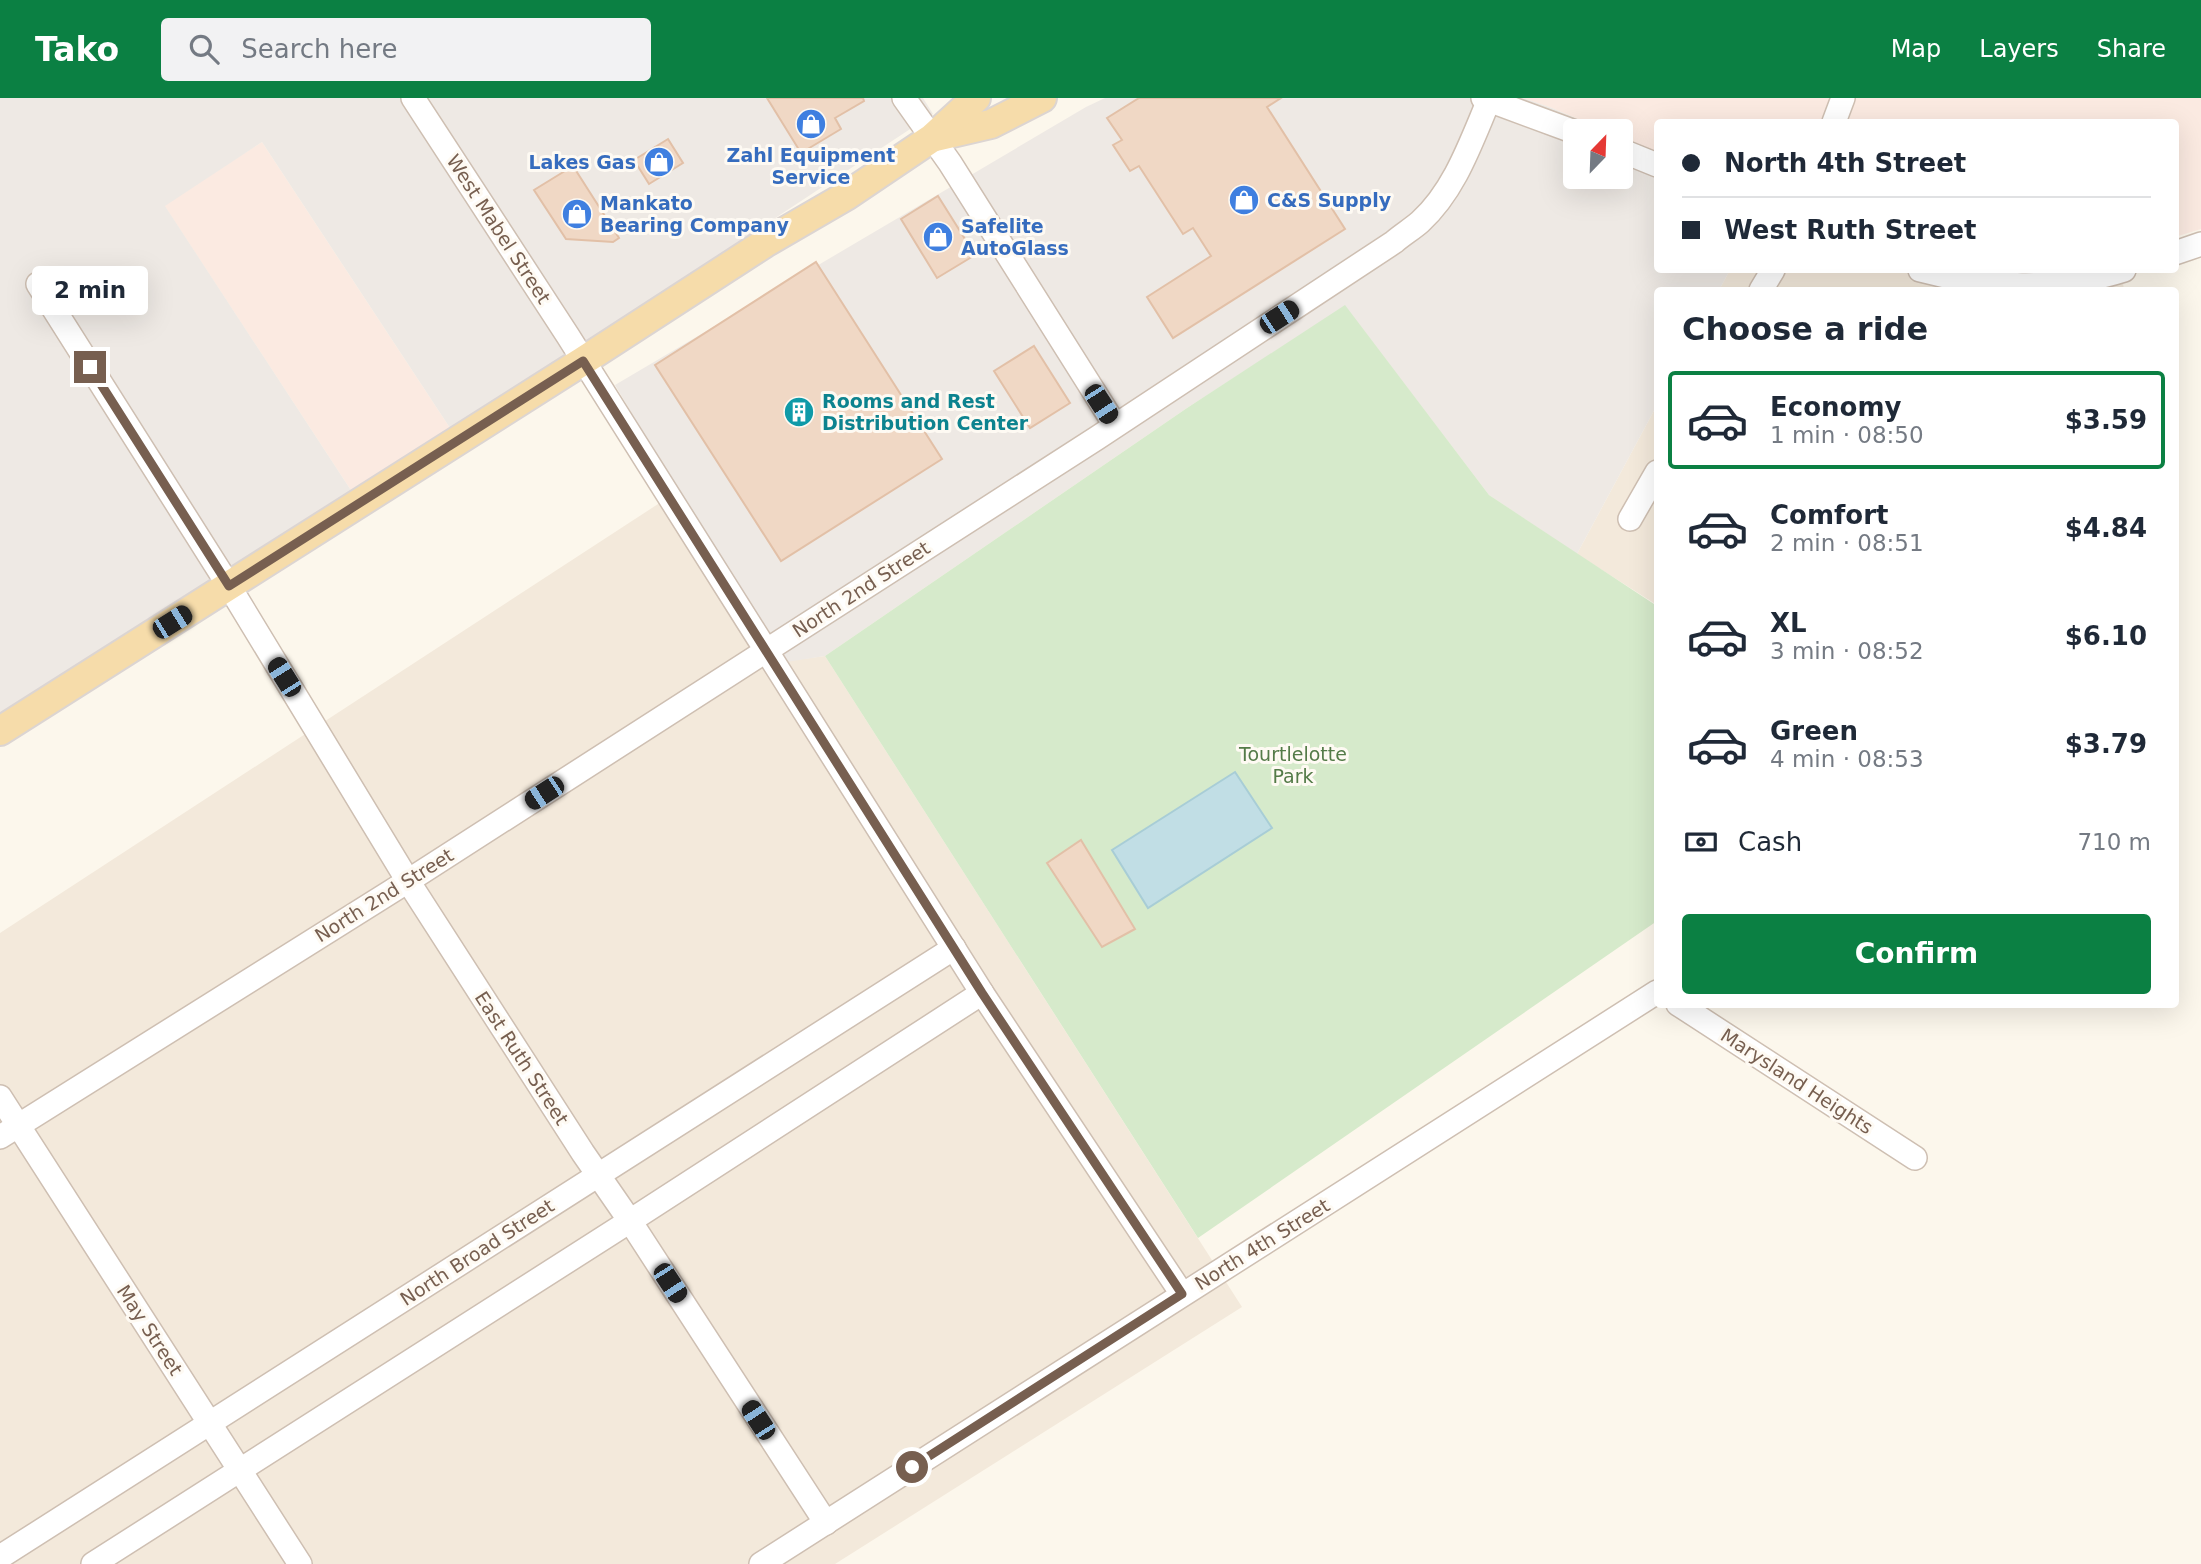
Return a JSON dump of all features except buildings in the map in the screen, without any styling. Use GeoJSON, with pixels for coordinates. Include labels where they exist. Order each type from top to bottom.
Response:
{"type":"FeatureCollection","features":[{"type":"Feature","properties":{"kind":"main road"},"geometry":{"type":"LineString","coordinates":[[0,731],[765,243],[846,196],[932,138],[976,98]]}},
{"type":"Feature","properties":{"kind":"main road"},"geometry":{"type":"LineString","coordinates":[[932,138],[990,124],[1042,98]]}},
{"type":"Feature","properties":{"kind":"street","name":"West Mabel Street"},"geometry":{"type":"LineString","coordinates":[[413,98],[583,361],[982,993],[1182,1294]]}},
{"type":"Feature","properties":{"kind":"street"},"geometry":{"type":"LineString","coordinates":[[904,98],[950,163],[1115,425]]}},
{"type":"Feature","properties":{"kind":"street"},"geometry":{"type":"LineString","coordinates":[[1835,119],[1843,98]]}},
{"type":"Feature","properties":{"kind":"street"},"geometry":{"type":"LineString","coordinates":[[1486,99],[1563,128]]}},
{"type":"Feature","properties":{"kind":"street","name":"North 2nd Street"},"geometry":{"type":"LineString","coordinates":[[9,1131],[765,651],[1394,242],[1420,221],[1442,197],[1459,168],[1486,99]]}},
{"type":"Feature","properties":{"kind":"street"},"geometry":{"type":"LineString","coordinates":[[1633,155],[1654,164]]}},
{"type":"Feature","properties":{"kind":"street"},"geometry":{"type":"LineString","coordinates":[[2179,252],[2201,244]]}},
{"type":"Feature","properties":{"kind":"street"},"geometry":{"type":"LineString","coordinates":[[1932,273],[2014,285],[2102,284],[2119,273]]}},
{"type":"Feature","properties":{"kind":"street","name":"East Ruth Street"},"geometry":{"type":"LineString","coordinates":[[38,284],[229,586],[408,880],[826,1522]]}},
{"type":"Feature","properties":{"kind":"street"},"geometry":{"type":"LineString","coordinates":[[1630,519],[1654,477]]}},
{"type":"Feature","properties":{"kind":"street","name":"North Broad Street"},"geometry":{"type":"LineString","coordinates":[[0,1557],[954,948]]}},
{"type":"Feature","properties":{"kind":"street"},"geometry":{"type":"LineString","coordinates":[[93,1564],[982,993]]}},
{"type":"Feature","properties":{"kind":"street","name":"North 4th Street"},"geometry":{"type":"LineString","coordinates":[[761,1564],[1654,994]]}},
{"type":"Feature","properties":{"kind":"street","name":"Marysland Heights"},"geometry":{"type":"LineString","coordinates":[[1684,1008],[1915,1158]]}},
{"type":"Feature","properties":{"kind":"street","name":"May Street"},"geometry":{"type":"LineString","coordinates":[[0,1097],[9,1131],[209,1423],[300,1564]]}},
{"type":"Feature","properties":{"kind":"shaded area"},"geometry":{"type":"Polygon","coordinates":[[[0,98],[923,98],[933,114],[452,431],[262,142],[165,206],[354,495],[0,714],[0,98]]]}},
{"type":"Feature","properties":{"kind":"shaded area"},"geometry":{"type":"Polygon","coordinates":[[[1105,98],[1523,98],[1578,119],[1563,119],[1563,189],[1633,189],[1633,144],[1654,154],[1654,273],[1728,273],[1721,287],[1654,287],[1654,411],[1577,554],[1489,495],[1345,306],[1187,408],[825,656],[780,663],[615,385],[1105,98]]]}},
{"type":"Feature","properties":{"kind":"shaded area"},"geometry":{"type":"Polygon","coordinates":[[[1523,98],[2201,98],[2201,229],[2179,236],[2179,119],[1654,119],[1654,154],[1633,144],[1633,119],[1578,119],[1523,98]]]}},
{"type":"Feature","properties":{"kind":"shaded area"},"geometry":{"type":"Polygon","coordinates":[[[262,142],[452,431],[354,495],[164,205],[262,142]]]}},
{"type":"Feature","properties":{"kind":"shaded area"},"geometry":{"type":"Polygon","coordinates":[[[1728,273],[2121,273],[2124,287],[1721,287],[1728,273]]]}},
{"type":"Feature","properties":{"kind":"shaded area"},"geometry":{"type":"Polygon","coordinates":[[[1654,411],[1654,603],[1577,554],[1654,411]]]}},
{"type":"Feature","properties":{"kind":"shaded area"},"geometry":{"type":"Polygon","coordinates":[[[678,491],[780,662],[825,656],[1242,1307],[835,1564],[0,1564],[0,933],[678,491]]]}},
{"type":"Feature","properties":{"kind":"green space","name":"Tourtlelotte Park"},"geometry":{"type":"Polygon","coordinates":[[[1345,305],[1489,495],[1654,604],[1654,923],[1198,1238],[825,656],[1187,408],[1345,305]]]}},
{"type":"Feature","properties":{"kind":"water"},"geometry":{"type":"Polygon","coordinates":[[[1235,772],[1272,828],[1148,908],[1112,850],[1235,772]]]}},
{"type":"Feature","properties":{"kind":"place","name":"Zahl Equipment Service"},"geometry":{"type":"Point","coordinates":[811,124]}},
{"type":"Feature","properties":{"kind":"place","name":"Lakes Gas"},"geometry":{"type":"Point","coordinates":[659,162]}},
{"type":"Feature","properties":{"kind":"place","name":"C&S Supply"},"geometry":{"type":"Point","coordinates":[1244,200]}},
{"type":"Feature","properties":{"kind":"place","name":"Mankato Bearing Company"},"geometry":{"type":"Point","coordinates":[577,214]}},
{"type":"Feature","properties":{"kind":"place","name":"Safelite AutoGlass"},"geometry":{"type":"Point","coordinates":[938,237]}},
{"type":"Feature","properties":{"kind":"place","name":"Rooms and Rest Distribution Center"},"geometry":{"type":"Point","coordinates":[799,412]}},
{"type":"Feature","properties":{"kind":"route"},"geometry":{"type":"LineString","coordinates":[[90,367],[229,586],[583,361],[982,993],[1182,1294],[912,1467]]}}]}
